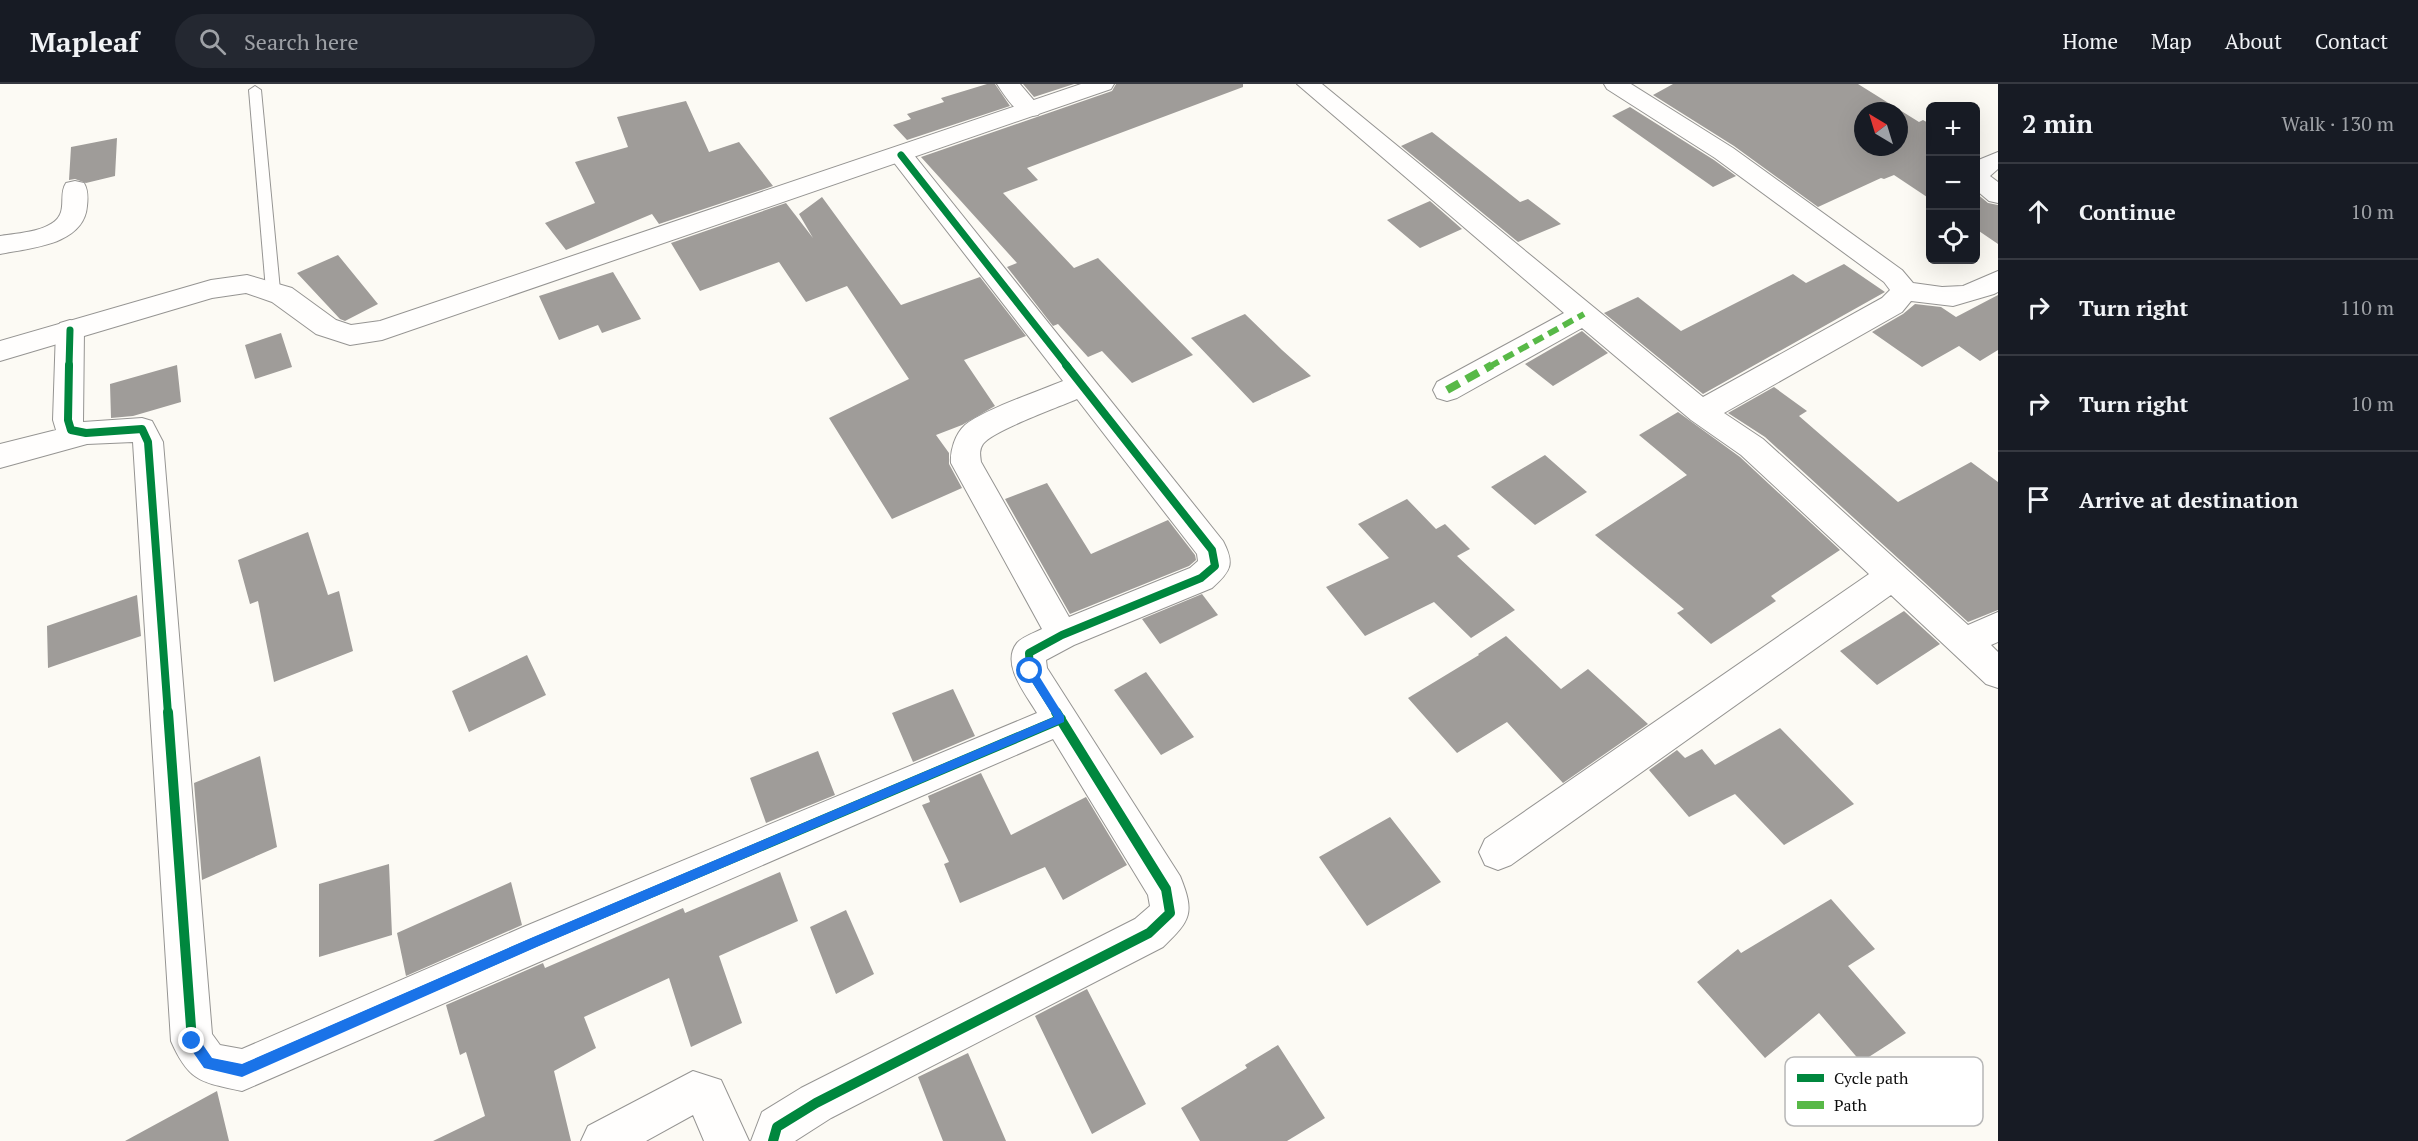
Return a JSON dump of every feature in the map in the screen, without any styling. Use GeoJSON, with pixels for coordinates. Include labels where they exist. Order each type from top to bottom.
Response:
{"type":"FeatureCollection","features":[{"type":"Feature","properties":{"kind":"street"},"geometry":{"type":"LineString","coordinates":[[1008,84],[1030,110]]}},
{"type":"Feature","properties":{"kind":"street"},"geometry":{"type":"LineString","coordinates":[[0,351],[211,288],[247,284],[273,290],[326,327],[350,335],[382,330],[901,155],[1103,84]]}},
{"type":"Feature","properties":{"kind":"street"},"geometry":{"type":"LineString","coordinates":[[1308,84],[1701,412],[1752,447],[1998,673]]}},
{"type":"Feature","properties":{"kind":"street"},"geometry":{"type":"LineString","coordinates":[[1630,86],[1893,276],[1905,291],[1948,298],[1964,297],[1979,292],[1998,280]]}},
{"type":"Feature","properties":{"kind":"street"},"geometry":{"type":"LineString","coordinates":[[767,1136],[816,1102],[1149,933],[1170,912],[1166,889],[1030,671],[1029,653],[1062,635],[1201,578],[1215,566],[1212,550],[901,155]]}},
{"type":"Feature","properties":{"kind":"street"},"geometry":{"type":"LineString","coordinates":[[1998,160],[1985,164],[1978,171],[1977,178],[1998,195]]}},
{"type":"Feature","properties":{"kind":"street"},"geometry":{"type":"LineString","coordinates":[[0,245],[51,233],[64,227],[71,219],[75,209],[75,189]]}},
{"type":"Feature","properties":{"kind":"street"},"geometry":{"type":"LineString","coordinates":[[1701,412],[1892,305],[1905,291]]}},
{"type":"Feature","properties":{"kind":"street"},"geometry":{"type":"LineString","coordinates":[[1447,390],[1584,314]]}},
{"type":"Feature","properties":{"kind":"street"},"geometry":{"type":"LineString","coordinates":[[70,330],[68,420],[70,430],[81,435]]}},
{"type":"Feature","properties":{"kind":"street"},"geometry":{"type":"LineString","coordinates":[[1062,635],[966,463],[965,451],[974,434],[989,425],[1082,385]]}},
{"type":"Feature","properties":{"kind":"street"},"geometry":{"type":"LineString","coordinates":[[0,456],[81,435],[124,428],[142,429],[148,441],[192,1041],[208,1064],[242,1070],[535,942],[1060,719]]}},
{"type":"Feature","properties":{"kind":"street"},"geometry":{"type":"LineString","coordinates":[[1498,852],[1892,576]]}},
{"type":"Feature","properties":{"kind":"street"},"geometry":{"type":"LineString","coordinates":[[1963,643],[1998,626]]}},
{"type":"Feature","properties":{"kind":"street"},"geometry":{"type":"LineString","coordinates":[[603,1141],[693,1092],[706,1095],[727,1141]]}},
{"type":"Feature","properties":{"kind":"lane"},"geometry":{"type":"LineString","coordinates":[[255,90],[273,290]]}},
{"type":"Feature","properties":{"kind":"building"},"geometry":{"type":"Polygon","coordinates":[[[987,84],[995,84],[1010,106],[907,140],[893,125],[911,119],[907,114],[944,102],[941,98],[987,84]]]}},
{"type":"Feature","properties":{"kind":"building"},"geometry":{"type":"Polygon","coordinates":[[[1023,84],[1074,84],[1034,97],[1023,84]]]}},
{"type":"Feature","properties":{"kind":"building"},"geometry":{"type":"Polygon","coordinates":[[[1116,84],[1243,84],[1243,87],[1027,168],[1038,180],[1003,193],[1074,268],[1098,258],[1193,355],[1132,383],[1102,351],[1088,357],[1058,324],[1053,326],[1007,267],[1017,263],[921,157],[1112,91],[1116,84]]]}},
{"type":"Feature","properties":{"kind":"building"},"geometry":{"type":"Polygon","coordinates":[[[1673,84],[1858,84],[1887,102],[1854,102],[1854,156],[1908,156],[1908,115],[1919,122],[1923,120],[1926,122],[1926,196],[1894,175],[1881,178],[1818,207],[1734,146],[1653,95],[1673,84]]]}},
{"type":"Feature","properties":{"kind":"building"},"geometry":{"type":"Polygon","coordinates":[[[686,101],[709,152],[739,142],[773,186],[659,224],[652,214],[566,250],[545,223],[595,203],[575,162],[628,147],[617,117],[686,101]]]}},
{"type":"Feature","properties":{"kind":"building"},"geometry":{"type":"Polygon","coordinates":[[[1630,107],[1736,176],[1713,187],[1612,116],[1630,107]]]}},
{"type":"Feature","properties":{"kind":"building"},"geometry":{"type":"Polygon","coordinates":[[[1432,132],[1520,202],[1528,199],[1561,224],[1518,242],[1401,146],[1432,132]]]}},
{"type":"Feature","properties":{"kind":"building"},"geometry":{"type":"Polygon","coordinates":[[[117,138],[115,176],[86,183],[75,179],[69,180],[71,147],[117,138]]]}},
{"type":"Feature","properties":{"kind":"building"},"geometry":{"type":"Polygon","coordinates":[[[1980,196],[1988,203],[1998,205],[1998,244],[1980,232],[1980,196]]]}},
{"type":"Feature","properties":{"kind":"building"},"geometry":{"type":"Polygon","coordinates":[[[822,197],[901,305],[980,277],[1026,336],[964,360],[995,406],[962,425],[936,435],[949,453],[949,464],[962,488],[892,519],[829,418],[909,379],[847,286],[806,302],[779,262],[700,291],[671,243],[786,203],[813,238],[799,214],[822,197]]]}},
{"type":"Feature","properties":{"kind":"building"},"geometry":{"type":"Polygon","coordinates":[[[1430,201],[1462,229],[1420,248],[1387,220],[1430,201]]]}},
{"type":"Feature","properties":{"kind":"building"},"geometry":{"type":"Polygon","coordinates":[[[338,255],[378,304],[345,321],[340,319],[297,273],[338,255]]]}},
{"type":"Feature","properties":{"kind":"building"},"geometry":{"type":"Polygon","coordinates":[[[1844,264],[1885,292],[1703,394],[1604,313],[1638,297],[1681,331],[1793,274],[1806,283],[1844,264]]]}},
{"type":"Feature","properties":{"kind":"building"},"geometry":{"type":"Polygon","coordinates":[[[613,272],[641,319],[602,333],[598,325],[559,340],[539,296],[613,272]]]}},
{"type":"Feature","properties":{"kind":"building"},"geometry":{"type":"Polygon","coordinates":[[[1998,295],[1998,350],[1980,361],[1959,346],[1922,367],[1872,332],[1903,314],[1915,304],[1941,307],[1956,317],[1998,295]]]}},
{"type":"Feature","properties":{"kind":"building"},"geometry":{"type":"Polygon","coordinates":[[[1245,314],[1311,376],[1253,403],[1191,338],[1245,314]]]}},
{"type":"Feature","properties":{"kind":"building"},"geometry":{"type":"Polygon","coordinates":[[[1582,331],[1608,353],[1553,386],[1525,364],[1582,331]]]}},
{"type":"Feature","properties":{"kind":"building"},"geometry":{"type":"Polygon","coordinates":[[[281,333],[292,367],[255,379],[245,345],[281,333]]]}},
{"type":"Feature","properties":{"kind":"building"},"geometry":{"type":"Polygon","coordinates":[[[177,365],[181,402],[133,416],[111,418],[110,384],[177,365]]]}},
{"type":"Feature","properties":{"kind":"building"},"geometry":{"type":"Polygon","coordinates":[[[1774,387],[1807,411],[1799,416],[1898,502],[1971,462],[1998,482],[1998,610],[1968,622],[1765,437],[1728,413],[1774,387]]]}},
{"type":"Feature","properties":{"kind":"building"},"geometry":{"type":"Polygon","coordinates":[[[1678,412],[1740,457],[1840,550],[1771,596],[1776,601],[1711,644],[1677,613],[1684,609],[1595,535],[1687,475],[1639,435],[1678,412]]]}},
{"type":"Feature","properties":{"kind":"building"},"geometry":{"type":"Polygon","coordinates":[[[1545,455],[1587,492],[1535,525],[1491,487],[1545,455]]]}},
{"type":"Feature","properties":{"kind":"building"},"geometry":{"type":"Polygon","coordinates":[[[1047,483],[1091,554],[1168,520],[1195,555],[1196,560],[1189,566],[1070,614],[1005,499],[1047,483]]]}},
{"type":"Feature","properties":{"kind":"building"},"geometry":{"type":"Polygon","coordinates":[[[1407,499],[1436,529],[1445,524],[1470,549],[1457,556],[1515,610],[1471,638],[1434,602],[1365,636],[1326,587],[1389,558],[1358,524],[1407,499]]]}},
{"type":"Feature","properties":{"kind":"building"},"geometry":{"type":"Polygon","coordinates":[[[308,532],[328,595],[339,591],[353,651],[274,682],[258,601],[250,604],[238,560],[308,532]]]}},
{"type":"Feature","properties":{"kind":"building"},"geometry":{"type":"Polygon","coordinates":[[[1202,594],[1218,615],[1160,644],[1142,619],[1202,594]]]}},
{"type":"Feature","properties":{"kind":"building"},"geometry":{"type":"Polygon","coordinates":[[[137,595],[141,636],[48,668],[47,626],[137,595]]]}},
{"type":"Feature","properties":{"kind":"building"},"geometry":{"type":"Polygon","coordinates":[[[1904,611],[1940,644],[1877,685],[1840,651],[1904,611]]]}},
{"type":"Feature","properties":{"kind":"building"},"geometry":{"type":"Polygon","coordinates":[[[1506,636],[1561,689],[1588,669],[1648,724],[1563,783],[1507,722],[1457,753],[1408,698],[1506,636]]]}},
{"type":"Feature","properties":{"kind":"building"},"geometry":{"type":"Polygon","coordinates":[[[527,655],[546,695],[469,732],[452,691],[527,655]]]}},
{"type":"Feature","properties":{"kind":"building"},"geometry":{"type":"Polygon","coordinates":[[[1146,672],[1194,737],[1161,755],[1114,690],[1146,672]]]}},
{"type":"Feature","properties":{"kind":"building"},"geometry":{"type":"Polygon","coordinates":[[[953,689],[975,736],[913,762],[892,713],[953,689]]]}},
{"type":"Feature","properties":{"kind":"building"},"geometry":{"type":"Polygon","coordinates":[[[1780,728],[1854,804],[1784,845],[1735,794],[1689,817],[1649,770],[1677,750],[1685,758],[1702,749],[1715,765],[1780,728]]]}},
{"type":"Feature","properties":{"kind":"building"},"geometry":{"type":"Polygon","coordinates":[[[818,751],[835,795],[766,823],[750,778],[818,751]]]}},
{"type":"Feature","properties":{"kind":"building"},"geometry":{"type":"Polygon","coordinates":[[[260,756],[277,847],[202,880],[194,783],[260,756]]]}},
{"type":"Feature","properties":{"kind":"building"},"geometry":{"type":"Polygon","coordinates":[[[981,773],[1011,835],[1086,797],[1127,865],[1063,900],[1045,867],[960,903],[944,864],[949,862],[922,805],[930,802],[928,796],[981,773]]]}},
{"type":"Feature","properties":{"kind":"building"},"geometry":{"type":"Polygon","coordinates":[[[1390,817],[1441,882],[1367,926],[1319,857],[1390,817]]]}},
{"type":"Feature","properties":{"kind":"building"},"geometry":{"type":"Polygon","coordinates":[[[389,864],[392,935],[319,957],[319,884],[389,864]]]}},
{"type":"Feature","properties":{"kind":"building"},"geometry":{"type":"Polygon","coordinates":[[[780,872],[798,921],[719,956],[742,1023],[691,1047],[669,978],[584,1017],[596,1048],[554,1071],[571,1141],[433,1141],[485,1116],[466,1052],[460,1055],[446,1005],[543,963],[545,968],[683,908],[685,913],[780,872]]]}},
{"type":"Feature","properties":{"kind":"building"},"geometry":{"type":"Polygon","coordinates":[[[511,882],[522,925],[406,976],[397,933],[511,882]]]}},
{"type":"Feature","properties":{"kind":"building"},"geometry":{"type":"Polygon","coordinates":[[[1831,899],[1875,949],[1848,966],[1906,1033],[1869,1057],[1857,1057],[1819,1013],[1765,1058],[1697,982],[1738,949],[1741,953],[1831,899]]]}},
{"type":"Feature","properties":{"kind":"building"},"geometry":{"type":"Polygon","coordinates":[[[846,910],[874,974],[836,994],[810,927],[846,910]]]}},
{"type":"Feature","properties":{"kind":"building"},"geometry":{"type":"Polygon","coordinates":[[[1087,989],[1146,1104],[1092,1134],[1035,1016],[1087,989]]]}},
{"type":"Feature","properties":{"kind":"building"},"geometry":{"type":"Polygon","coordinates":[[[1278,1045],[1325,1118],[1287,1141],[1200,1141],[1181,1108],[1247,1068],[1245,1065],[1278,1045]]]}},
{"type":"Feature","properties":{"kind":"building"},"geometry":{"type":"Polygon","coordinates":[[[968,1053],[1006,1141],[943,1141],[918,1077],[968,1053]]]}},
{"type":"Feature","properties":{"kind":"building"},"geometry":{"type":"Polygon","coordinates":[[[217,1091],[229,1141],[125,1141],[217,1091]]]}},
{"type":"Feature","properties":{"kind":"marked path"},"geometry":{"type":"LineString","coordinates":[[1447,390],[1584,314]]}},
{"type":"Feature","properties":{"kind":"cycle path"},"geometry":{"type":"LineString","coordinates":[[773,1141],[777,1127],[816,1103],[1149,933],[1170,913],[1166,889],[1030,671],[1029,653],[1062,635],[1201,578],[1215,566],[1212,550],[901,155]]}},
{"type":"Feature","properties":{"kind":"cycle path"},"geometry":{"type":"LineString","coordinates":[[70,330],[68,420],[71,430],[95,433],[142,429],[148,442],[192,1041],[208,1063],[242,1070],[535,942],[1061,719]]}},
{"type":"Feature","properties":{"kind":"route"},"geometry":{"type":"LineString","coordinates":[[192,1041],[208,1064],[242,1070],[535,942],[1060,719],[1030,671]]}}]}
